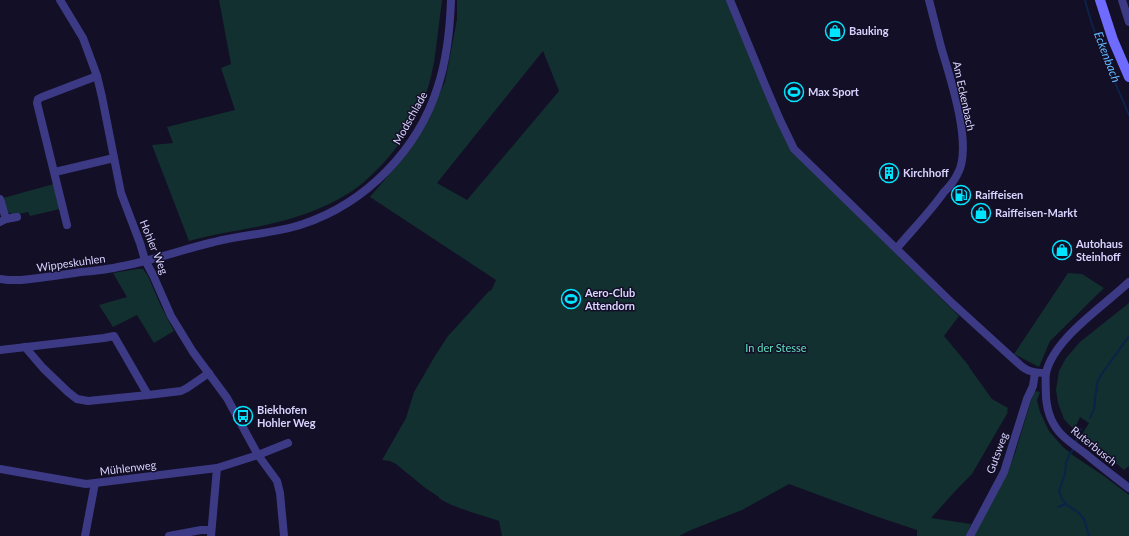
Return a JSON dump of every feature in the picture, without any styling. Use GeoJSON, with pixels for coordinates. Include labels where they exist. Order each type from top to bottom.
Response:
{"type":"FeatureCollection","features":[{"type":"Feature","properties":{"kind":"main road"},"geometry":{"type":"LineString","coordinates":[[1100,0],[1113,40],[1129,77]]}},
{"type":"Feature","properties":{"kind":"street","name":"Hohler Weg"},"geometry":{"type":"LineString","coordinates":[[60,0],[83,38],[97,76],[121,193],[145,260],[171,316],[193,352],[227,398],[258,455],[277,481],[279,486],[284,536]]}},
{"type":"Feature","properties":{"kind":"street","name":"Modschlade"},"geometry":{"type":"LineString","coordinates":[[145,260],[216,241],[280,230],[303,224],[335,210],[350,201],[378,180],[398,160],[413,139],[434,96],[441,77],[447,50],[451,0]]}},
{"type":"Feature","properties":{"kind":"street"},"geometry":{"type":"LineString","coordinates":[[730,0],[768,92],[794,149],[1000,348],[1024,369],[1035,373],[1046,373]]}},
{"type":"Feature","properties":{"kind":"street","name":"Am Eckenbach"},"geometry":{"type":"LineString","coordinates":[[897,248],[930,211],[957,175],[961,168],[962,160],[962,141],[958,108],[928,0]]}},
{"type":"Feature","properties":{"kind":"street"},"geometry":{"type":"LineString","coordinates":[[1122,0],[1129,22]]}},
{"type":"Feature","properties":{"kind":"street"},"geometry":{"type":"LineString","coordinates":[[67,225],[37,103],[38,99],[97,76]]}},
{"type":"Feature","properties":{"kind":"street"},"geometry":{"type":"LineString","coordinates":[[55,172],[114,158]]}},
{"type":"Feature","properties":{"kind":"street"},"geometry":{"type":"LineString","coordinates":[[0,199],[3,221],[17,217]]}},
{"type":"Feature","properties":{"kind":"street","name":"Wippeskuhlen"},"geometry":{"type":"LineString","coordinates":[[0,279],[34,279],[122,267],[145,260]]}},
{"type":"Feature","properties":{"kind":"street","name":"Ruterbusch"},"geometry":{"type":"LineString","coordinates":[[1129,282],[1079,325],[1060,346],[1046,373],[1047,404],[1057,430],[1071,443],[1129,488]]}},
{"type":"Feature","properties":{"kind":"street"},"geometry":{"type":"LineString","coordinates":[[0,350],[114,336],[148,395]]}},
{"type":"Feature","properties":{"kind":"street"},"geometry":{"type":"LineString","coordinates":[[25,347],[43,368],[77,399],[88,401],[181,391],[209,374]]}},
{"type":"Feature","properties":{"kind":"street","name":"Gutsweg"},"geometry":{"type":"LineString","coordinates":[[970,536],[1004,472],[1033,386],[1035,373]]}},
{"type":"Feature","properties":{"kind":"street"},"geometry":{"type":"LineString","coordinates":[[258,455],[288,443]]}},
{"type":"Feature","properties":{"kind":"street","name":"Mühlenweg"},"geometry":{"type":"LineString","coordinates":[[0,469],[86,484],[217,468],[258,455]]}},
{"type":"Feature","properties":{"kind":"street"},"geometry":{"type":"LineString","coordinates":[[169,536],[201,530],[211,533],[217,468]]}},
{"type":"Feature","properties":{"kind":"street"},"geometry":{"type":"LineString","coordinates":[[85,536],[95,483]]}},
{"type":"Feature","properties":{"kind":"green space"},"geometry":{"type":"Polygon","coordinates":[[[219,0],[442,0],[435,54],[428,88],[407,132],[398,146],[377,170],[357,188],[328,205],[296,217],[274,223],[189,241],[152,145],[173,143],[167,127],[235,110],[221,68],[231,64],[219,0]]]}},
{"type":"Feature","properties":{"kind":"green space","name":"In der Stesse"},"geometry":{"type":"Polygon","coordinates":[[[457,0],[727,0],[793,152],[959,316],[944,336],[969,366],[992,399],[1008,408],[1008,412],[972,474],[931,518],[971,524],[966,536],[917,536],[917,530],[789,484],[742,510],[679,536],[502,536],[499,521],[445,502],[396,464],[390,461],[382,460],[406,418],[414,392],[435,356],[448,336],[490,290],[491,291],[496,280],[370,197],[403,158],[426,121],[445,82],[457,19],[457,0]],[[543,51],[437,183],[467,200],[559,91],[543,51]]]}},
{"type":"Feature","properties":{"kind":"green space"},"geometry":{"type":"Polygon","coordinates":[[[54,184],[60,209],[30,216],[28,212],[17,214],[10,213],[6,208],[3,198],[54,184]]]}},
{"type":"Feature","properties":{"kind":"green space"},"geometry":{"type":"Polygon","coordinates":[[[143,269],[148,276],[174,331],[154,343],[137,315],[113,327],[99,305],[127,297],[113,273],[143,269]]]}},
{"type":"Feature","properties":{"kind":"green space"},"geometry":{"type":"Polygon","coordinates":[[[1068,273],[1082,274],[1104,288],[1050,341],[1039,367],[1014,354],[1068,273]]]}},
{"type":"Feature","properties":{"kind":"green space"},"geometry":{"type":"Polygon","coordinates":[[[1129,303],[1129,466],[1124,470],[1082,434],[1089,423],[1080,417],[1074,430],[1064,419],[1058,403],[1056,390],[1059,371],[1066,358],[1080,342],[1129,303]]]}},
{"type":"Feature","properties":{"kind":"green space"},"geometry":{"type":"Polygon","coordinates":[[[1034,391],[1040,392],[1037,400],[1040,412],[1049,431],[1063,447],[1129,495],[1129,536],[974,536],[1007,473],[1015,453],[1034,391]]]}},
{"type":"Feature","properties":{"kind":"waterway","name":"Eckenbach"},"geometry":{"type":"LineString","coordinates":[[1085,0],[1099,44],[1129,115]]}},
{"type":"Feature","properties":{"kind":"waterway","name":"Eckenbach"},"geometry":{"type":"LineString","coordinates":[[1090,418],[1094,409],[1097,383],[1129,336]]}},
{"type":"Feature","properties":{"kind":"waterway","name":"Eckenbach"},"geometry":{"type":"LineString","coordinates":[[1076,444],[1077,437],[1081,429]]}},
{"type":"Feature","properties":{"kind":"waterway","name":"Eckenbach"},"geometry":{"type":"LineString","coordinates":[[1075,448],[1070,453],[1066,463],[1065,474],[1059,491],[1062,499],[1067,505],[1079,513],[1084,519],[1089,536]]}},
{"type":"Feature","properties":{"kind":"waterway"},"geometry":{"type":"LineString","coordinates":[[1058,507],[1066,504]]}},
{"type":"Feature","properties":{"kind":"place","name":"Bauking"},"geometry":{"type":"Point","coordinates":[835,31]}},
{"type":"Feature","properties":{"kind":"place","name":"Max Sport"},"geometry":{"type":"Point","coordinates":[794,92]}},
{"type":"Feature","properties":{"kind":"place","name":"Kirchhoff"},"geometry":{"type":"Point","coordinates":[889,173]}},
{"type":"Feature","properties":{"kind":"place","name":"Raiffeisen"},"geometry":{"type":"Point","coordinates":[961,195]}},
{"type":"Feature","properties":{"kind":"place","name":"Raiffeisen-Markt"},"geometry":{"type":"Point","coordinates":[981,213]}},
{"type":"Feature","properties":{"kind":"place","name":"Autohaus Steinhoff"},"geometry":{"type":"Point","coordinates":[1062,250]}},
{"type":"Feature","properties":{"kind":"place","name":"Aero-Club Attendorn"},"geometry":{"type":"Point","coordinates":[571,299]}},
{"type":"Feature","properties":{"kind":"place","name":"Biekhofen Hohler Weg"},"geometry":{"type":"Point","coordinates":[243,416]}}]}
